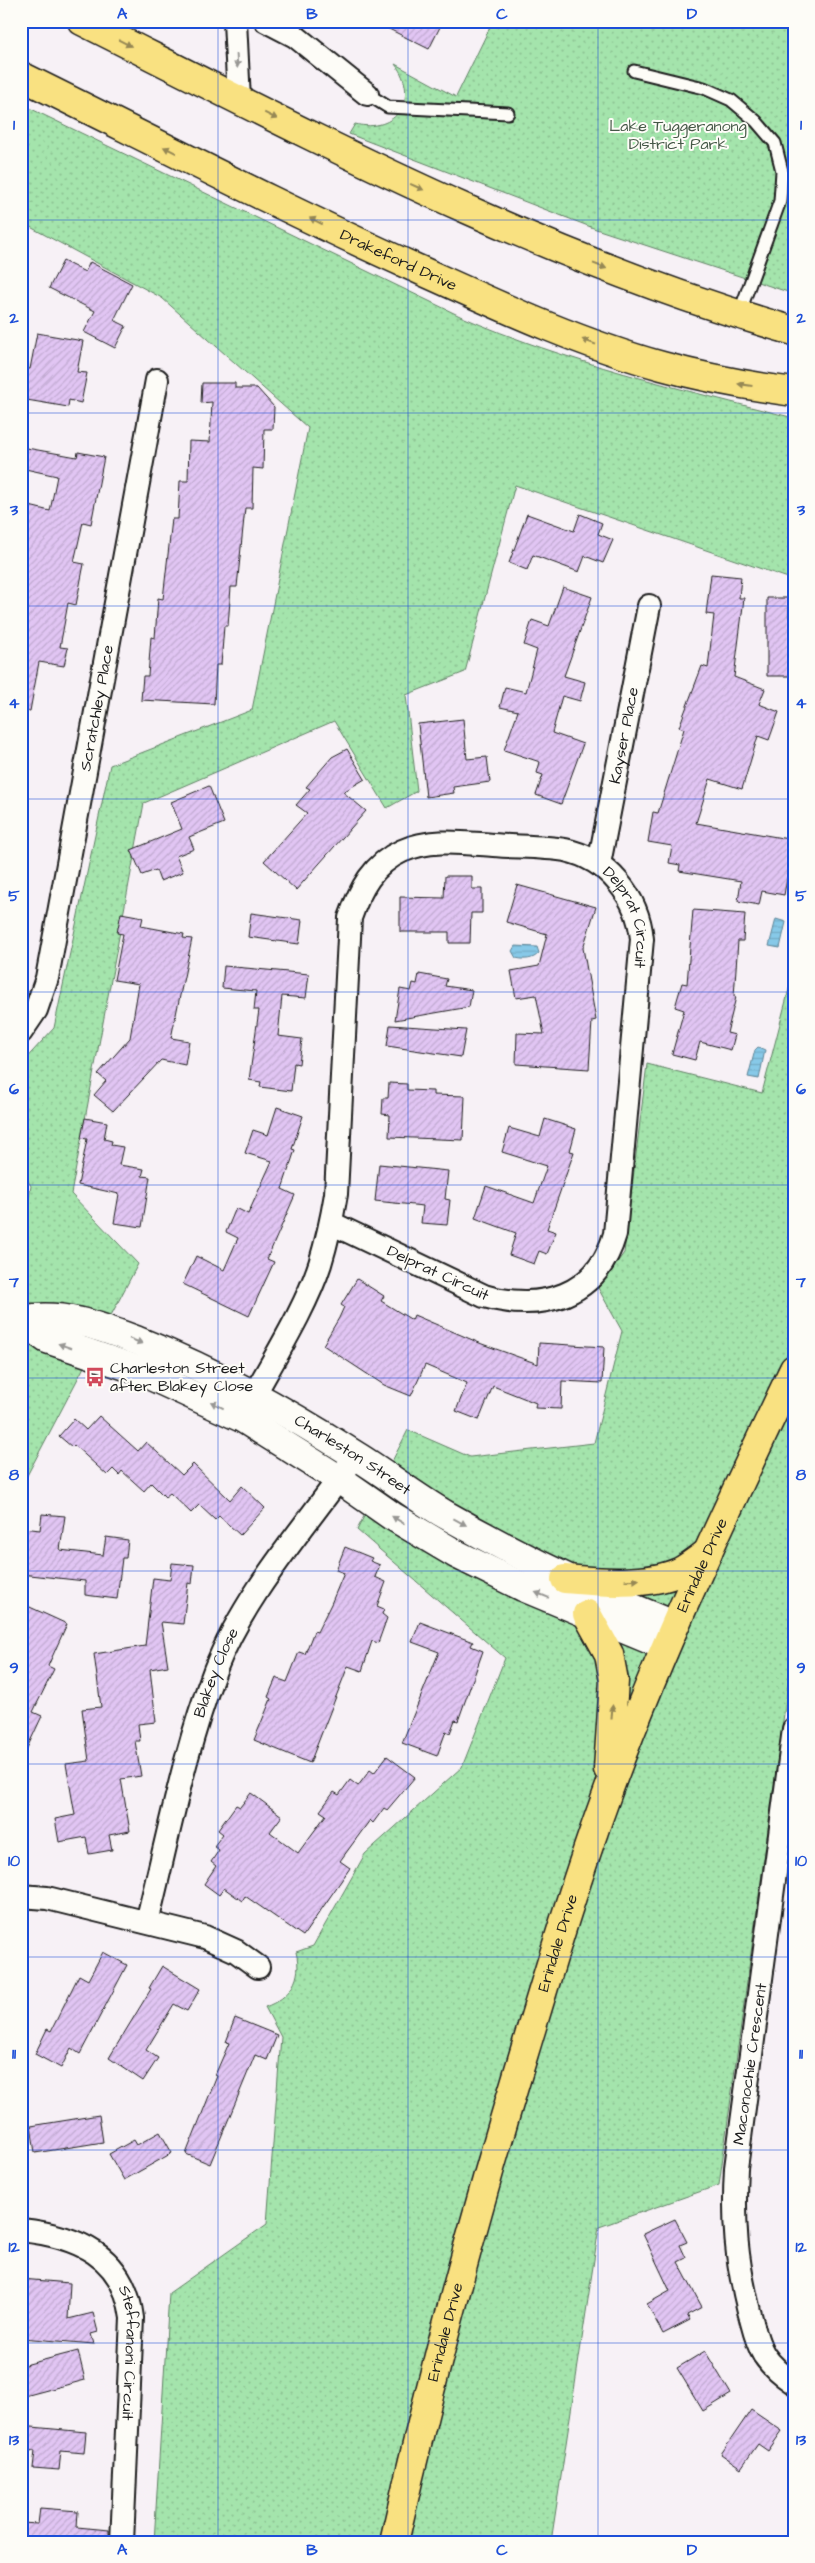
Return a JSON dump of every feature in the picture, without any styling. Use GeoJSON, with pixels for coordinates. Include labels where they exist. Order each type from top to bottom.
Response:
{"type":"FeatureCollection","features":[{"type":"Feature","properties":{"kind":"main road"},"geometry":{"type":"LineString","coordinates":[[82,21],[398,178],[554,248],[656,288],[794,331]]}},
{"type":"Feature","properties":{"kind":"main road","name":"Drakeford Drive"},"geometry":{"type":"LineString","coordinates":[[21,76],[359,242],[525,317],[592,343],[660,366],[738,384],[794,392]]}},
{"type":"Feature","properties":{"kind":"main road","name":"Erindale Drive"},"geometry":{"type":"LineString","coordinates":[[394,2542],[422,2418],[479,2200],[571,1897],[607,1795],[670,1635],[794,1369]]}},
{"type":"Feature","properties":{"kind":"main road"},"geometry":{"type":"LineString","coordinates":[[566,1579],[602,1582],[657,1578],[679,1572],[708,1552]]}},
{"type":"Feature","properties":{"kind":"main road"},"geometry":{"type":"LineString","coordinates":[[587,1614],[609,1654],[614,1681],[607,1795]]}},
{"type":"Feature","properties":{"kind":"street"},"geometry":{"type":"LineString","coordinates":[[235,21],[239,100]]}},
{"type":"Feature","properties":{"kind":"street"},"geometry":{"type":"LineString","coordinates":[[266,21],[295,36],[367,94]]}},
{"type":"Feature","properties":{"kind":"street","name":"Scratchley Place"},"geometry":{"type":"LineString","coordinates":[[21,1032],[36,1010],[47,978],[157,380]]}},
{"type":"Feature","properties":{"kind":"street","name":"Kayser Place"},"geometry":{"type":"LineString","coordinates":[[599,864],[648,606]]}},
{"type":"Feature","properties":{"kind":"street","name":"Delprat Circuit"},"geometry":{"type":"LineString","coordinates":[[242,1418],[301,1306],[319,1266],[331,1223],[336,1194],[350,918],[360,890],[378,867],[402,851],[432,842],[566,850],[599,864],[619,882],[634,903],[642,939],[615,1234],[611,1248],[597,1273],[575,1290],[562,1297],[532,1303],[500,1300],[484,1296],[331,1223]]}},
{"type":"Feature","properties":{"kind":"street","name":"Charleston Street"},"geometry":{"type":"LineString","coordinates":[[34,1317],[60,1317],[111,1331],[183,1359],[254,1394],[356,1455],[445,1514],[670,1635],[587,1614],[523,1587],[456,1554],[392,1516],[339,1478],[242,1418],[138,1370],[47,1340],[21,1320],[34,1317]]}},
{"type":"Feature","properties":{"kind":"street","name":"Blakey Close"},"geometry":{"type":"LineString","coordinates":[[147,1922],[192,1741],[216,1669],[249,1605],[356,1455]]}},
{"type":"Feature","properties":{"kind":"street","name":"Maconochie Crescent"},"geometry":{"type":"LineString","coordinates":[[794,1729],[736,2168],[733,2214],[738,2261],[755,2334],[762,2353],[776,2370],[794,2383]]}},
{"type":"Feature","properties":{"kind":"street"},"geometry":{"type":"LineString","coordinates":[[21,1896],[48,1898],[205,1936],[236,1951],[258,1967]]}},
{"type":"Feature","properties":{"kind":"street","name":"Steffanoni Circuit"},"geometry":{"type":"LineString","coordinates":[[21,2230],[47,2233],[72,2240],[96,2253],[114,2272],[127,2294],[132,2318],[122,2542]]}},
{"type":"Feature","properties":{"kind":"lane"},"geometry":{"type":"LineString","coordinates":[[634,70],[704,88],[731,100],[756,121],[775,143],[782,171],[780,201],[739,314]]}},
{"type":"Feature","properties":{"kind":"lane"},"geometry":{"type":"LineString","coordinates":[[367,94],[388,107],[508,113]]}},
{"type":"Feature","properties":{"kind":"green space","name":"Lake Tuggeranong District Park"},"geometry":{"type":"Polygon","coordinates":[[[493,21],[794,21],[794,294],[596,229],[349,134],[355,124],[370,126],[382,124],[393,118],[400,110],[405,101],[405,89],[402,77],[395,64],[456,97],[493,21]]]}},
{"type":"Feature","properties":{"kind":"green space"},"geometry":{"type":"Polygon","coordinates":[[[21,104],[460,316],[500,333],[625,374],[794,418],[794,580],[515,485],[465,672],[406,695],[417,791],[387,808],[334,721],[144,803],[71,1194],[138,1264],[21,1487],[21,1243],[31,1186],[21,1168],[21,1064],[54,1028],[110,765],[252,710],[308,428],[162,298],[21,222],[21,104]]]}},
{"type":"Feature","properties":{"kind":"green space"},"geometry":{"type":"Polygon","coordinates":[[[794,970],[794,1641],[719,2185],[599,2227],[551,2542],[154,2542],[169,2293],[267,2224],[281,2037],[265,2007],[288,1993],[298,1971],[296,1952],[313,1946],[365,1854],[462,1767],[505,1658],[357,1530],[408,1430],[470,1457],[594,1443],[622,1331],[598,1288],[624,1253],[647,1064],[762,1093],[794,970]]]}},
{"type":"Feature","properties":{"kind":"water"},"geometry":{"type":"Polygon","coordinates":[[[776,919],[786,922],[780,948],[769,946],[776,919]]]}},
{"type":"Feature","properties":{"kind":"water"},"geometry":{"type":"Polygon","coordinates":[[[515,946],[537,947],[539,953],[528,959],[516,958],[512,951],[515,946]]]}},
{"type":"Feature","properties":{"kind":"water"},"geometry":{"type":"Polygon","coordinates":[[[758,1047],[765,1050],[759,1079],[748,1077],[755,1050],[758,1047]]]}},
{"type":"Feature","properties":{"kind":"building"},"geometry":{"type":"Polygon","coordinates":[[[373,21],[443,21],[429,49],[373,21]]]}},
{"type":"Feature","properties":{"kind":"building"},"geometry":{"type":"Polygon","coordinates":[[[63,261],[85,272],[90,262],[132,284],[114,320],[126,326],[115,348],[84,332],[95,311],[49,288],[63,261]]]}},
{"type":"Feature","properties":{"kind":"building"},"geometry":{"type":"Polygon","coordinates":[[[37,333],[83,341],[77,372],[87,373],[81,403],[69,400],[68,407],[21,399],[21,368],[30,369],[37,333]]]}},
{"type":"Feature","properties":{"kind":"building"},"geometry":{"type":"Polygon","coordinates":[[[202,383],[235,383],[235,388],[257,388],[274,407],[273,429],[264,429],[263,469],[253,468],[252,508],[245,508],[237,587],[231,587],[228,626],[224,626],[221,665],[216,665],[214,704],[141,700],[143,676],[148,676],[151,637],[155,638],[158,598],[163,599],[172,519],[178,519],[180,481],[188,481],[189,441],[210,442],[212,402],[201,403],[202,383]]]}},
{"type":"Feature","properties":{"kind":"building"},"geometry":{"type":"Polygon","coordinates":[[[21,447],[77,457],[78,452],[104,457],[91,524],[83,522],[74,562],[84,564],[76,605],[68,603],[60,647],[68,648],[64,666],[39,662],[30,711],[21,710],[21,504],[50,511],[57,476],[21,468],[21,447]]]}},
{"type":"Feature","properties":{"kind":"building"},"geometry":{"type":"Polygon","coordinates":[[[527,514],[574,531],[580,514],[602,523],[598,534],[613,540],[603,563],[585,556],[579,572],[533,555],[527,570],[509,563],[527,514]]]}},
{"type":"Feature","properties":{"kind":"building"},"geometry":{"type":"Polygon","coordinates":[[[711,574],[741,577],[739,598],[744,598],[734,677],[765,689],[759,704],[779,712],[769,740],[758,736],[742,789],[710,779],[696,823],[794,840],[784,895],[762,891],[759,905],[738,901],[741,881],[679,871],[680,865],[669,863],[672,846],[648,842],[653,812],[658,813],[684,729],[679,727],[702,666],[708,668],[714,615],[706,614],[711,574]]]}},
{"type":"Feature","properties":{"kind":"building"},"geometry":{"type":"Polygon","coordinates":[[[563,587],[592,597],[564,676],[585,682],[580,701],[562,696],[552,733],[583,744],[561,804],[536,795],[543,775],[537,773],[540,762],[504,750],[518,711],[500,707],[505,687],[526,692],[537,650],[524,645],[532,620],[549,626],[563,587]]]}},
{"type":"Feature","properties":{"kind":"building"},"geometry":{"type":"Polygon","coordinates":[[[767,598],[789,598],[789,618],[794,617],[793,676],[767,676],[767,598]]]}},
{"type":"Feature","properties":{"kind":"building"},"geometry":{"type":"Polygon","coordinates":[[[463,719],[467,759],[487,757],[490,782],[453,787],[454,793],[426,797],[418,724],[463,719]]]}},
{"type":"Feature","properties":{"kind":"building"},"geometry":{"type":"Polygon","coordinates":[[[347,749],[365,779],[343,792],[366,811],[296,890],[264,861],[307,813],[296,805],[310,789],[306,787],[332,757],[347,749]]]}},
{"type":"Feature","properties":{"kind":"building"},"geometry":{"type":"Polygon","coordinates":[[[209,786],[224,823],[189,837],[194,849],[176,856],[183,872],[160,881],[156,870],[142,875],[131,850],[182,829],[171,802],[209,786]]]}},
{"type":"Feature","properties":{"kind":"building"},"geometry":{"type":"Polygon","coordinates":[[[445,876],[472,876],[472,889],[482,889],[482,913],[471,913],[470,943],[449,943],[449,932],[400,932],[400,897],[444,898],[445,876]]]}},
{"type":"Feature","properties":{"kind":"building"},"geometry":{"type":"Polygon","coordinates":[[[517,885],[596,907],[583,948],[596,1020],[592,1021],[589,1069],[516,1064],[517,1033],[544,1034],[536,995],[516,998],[511,971],[539,966],[547,934],[506,922],[517,885]]]}},
{"type":"Feature","properties":{"kind":"building"},"geometry":{"type":"Polygon","coordinates":[[[693,910],[745,914],[743,941],[738,941],[734,996],[736,997],[727,1033],[735,1035],[731,1050],[700,1042],[695,1060],[672,1054],[684,1010],[675,1007],[682,983],[687,984],[693,910]]]}},
{"type":"Feature","properties":{"kind":"building"},"geometry":{"type":"Polygon","coordinates":[[[121,913],[143,917],[141,926],[184,934],[183,938],[192,939],[171,1038],[189,1041],[185,1065],[161,1060],[113,1111],[94,1095],[106,1081],[98,1074],[130,1038],[139,984],[114,980],[123,934],[117,933],[121,913]]]}},
{"type":"Feature","properties":{"kind":"building"},"geometry":{"type":"Polygon","coordinates":[[[251,913],[302,920],[299,944],[248,937],[251,913]]]}},
{"type":"Feature","properties":{"kind":"building"},"geometry":{"type":"Polygon","coordinates":[[[224,966],[309,974],[306,998],[282,996],[278,1036],[302,1039],[299,1064],[294,1063],[291,1091],[260,1087],[261,1082],[249,1080],[259,1010],[254,1010],[256,991],[222,988],[224,966]]]}},
{"type":"Feature","properties":{"kind":"building"},"geometry":{"type":"Polygon","coordinates":[[[419,974],[447,979],[445,986],[472,990],[469,1007],[395,1020],[400,989],[411,991],[413,983],[417,984],[419,974]]]}},
{"type":"Feature","properties":{"kind":"building"},"geometry":{"type":"Polygon","coordinates":[[[390,1025],[466,1030],[461,1057],[387,1046],[390,1025]]]}},
{"type":"Feature","properties":{"kind":"building"},"geometry":{"type":"Polygon","coordinates":[[[389,1083],[407,1084],[407,1090],[433,1091],[433,1095],[465,1096],[463,1140],[389,1137],[390,1115],[382,1114],[383,1098],[388,1098],[389,1083]]]}},
{"type":"Feature","properties":{"kind":"building"},"geometry":{"type":"Polygon","coordinates":[[[277,1107],[303,1116],[292,1149],[295,1150],[282,1189],[295,1195],[267,1259],[274,1262],[249,1316],[183,1284],[196,1256],[224,1270],[238,1238],[226,1232],[236,1208],[248,1214],[272,1161],[245,1153],[253,1130],[268,1135],[277,1107]]]}},
{"type":"Feature","properties":{"kind":"building"},"geometry":{"type":"Polygon","coordinates":[[[85,1118],[107,1122],[104,1139],[112,1141],[111,1145],[123,1147],[119,1165],[144,1169],[142,1176],[150,1177],[142,1227],[114,1223],[119,1194],[78,1185],[87,1139],[81,1138],[85,1118]]]}},
{"type":"Feature","properties":{"kind":"building"},"geometry":{"type":"Polygon","coordinates":[[[545,1119],[576,1129],[570,1151],[574,1152],[547,1229],[556,1232],[547,1254],[539,1251],[534,1264],[509,1255],[516,1233],[475,1218],[486,1186],[534,1203],[547,1166],[502,1152],[509,1128],[540,1137],[545,1119]]]}},
{"type":"Feature","properties":{"kind":"building"},"geometry":{"type":"Polygon","coordinates":[[[379,1164],[448,1171],[445,1199],[450,1200],[447,1225],[421,1223],[423,1206],[375,1201],[379,1164]]]}},
{"type":"Feature","properties":{"kind":"building"},"geometry":{"type":"Polygon","coordinates":[[[357,1279],[384,1296],[381,1301],[412,1320],[414,1315],[482,1344],[538,1364],[539,1343],[604,1347],[602,1383],[562,1381],[561,1409],[535,1408],[536,1403],[493,1386],[479,1420],[456,1411],[467,1383],[425,1365],[411,1396],[384,1385],[323,1345],[344,1307],[341,1305],[357,1279]]]}},
{"type":"Feature","properties":{"kind":"building"},"geometry":{"type":"Polygon","coordinates":[[[99,1416],[138,1451],[146,1442],[182,1475],[193,1464],[230,1500],[242,1486],[265,1508],[240,1535],[219,1516],[215,1520],[199,1505],[191,1513],[170,1493],[165,1497],[151,1483],[144,1491],[122,1471],[119,1475],[113,1469],[107,1475],[74,1445],[72,1447],[59,1436],[74,1419],[86,1430],[99,1416]]]}},
{"type":"Feature","properties":{"kind":"building"},"geometry":{"type":"Polygon","coordinates":[[[42,1514],[65,1516],[60,1550],[103,1555],[106,1537],[128,1540],[126,1558],[122,1558],[117,1599],[85,1595],[85,1581],[21,1574],[23,1528],[40,1530],[42,1514]]]}},
{"type":"Feature","properties":{"kind":"building"},"geometry":{"type":"Polygon","coordinates":[[[345,1547],[372,1558],[370,1561],[380,1565],[375,1577],[386,1582],[377,1606],[384,1609],[382,1614],[387,1618],[378,1643],[372,1641],[362,1671],[348,1666],[310,1763],[254,1740],[271,1699],[268,1697],[276,1678],[287,1682],[299,1652],[305,1654],[314,1631],[317,1632],[331,1604],[344,1573],[336,1570],[345,1547]]]}},
{"type":"Feature","properties":{"kind":"building"},"geometry":{"type":"Polygon","coordinates":[[[172,1563],[194,1565],[192,1584],[188,1583],[183,1624],[161,1622],[168,1666],[150,1669],[156,1722],[138,1724],[140,1741],[135,1741],[141,1776],[121,1779],[130,1831],[109,1835],[112,1850],[89,1854],[86,1837],[59,1842],[55,1819],[75,1815],[66,1764],[89,1761],[82,1709],[101,1707],[94,1654],[145,1646],[153,1578],[170,1580],[172,1563]]]}},
{"type":"Feature","properties":{"kind":"building"},"geometry":{"type":"Polygon","coordinates":[[[21,1603],[67,1624],[48,1666],[54,1669],[33,1712],[42,1716],[21,1761],[21,1603]]]}},
{"type":"Feature","properties":{"kind":"building"},"geometry":{"type":"Polygon","coordinates":[[[420,1622],[473,1642],[471,1646],[483,1651],[458,1721],[455,1720],[450,1733],[446,1731],[437,1756],[402,1743],[439,1652],[412,1642],[420,1622]]]}},
{"type":"Feature","properties":{"kind":"building"},"geometry":{"type":"Polygon","coordinates":[[[387,1756],[415,1777],[387,1810],[384,1808],[373,1823],[370,1820],[340,1861],[350,1868],[303,1936],[245,1896],[242,1901],[224,1888],[219,1895],[204,1884],[216,1866],[211,1862],[219,1850],[214,1846],[223,1834],[218,1830],[236,1805],[240,1807],[251,1793],[282,1816],[270,1832],[298,1853],[326,1815],[320,1811],[334,1792],[339,1795],[350,1780],[358,1786],[370,1770],[374,1773],[387,1756]]]}},
{"type":"Feature","properties":{"kind":"building"},"geometry":{"type":"Polygon","coordinates":[[[103,1952],[127,1965],[80,2054],[71,2048],[61,2068],[35,2054],[47,2029],[51,2031],[79,1975],[88,1980],[103,1952]]]}},
{"type":"Feature","properties":{"kind":"building"},"geometry":{"type":"Polygon","coordinates":[[[162,1966],[200,1989],[187,2011],[174,2004],[146,2050],[158,2058],[143,2081],[109,2058],[151,1989],[149,1988],[162,1966]]]}},
{"type":"Feature","properties":{"kind":"building"},"geometry":{"type":"Polygon","coordinates":[[[235,2018],[277,2035],[267,2060],[255,2055],[210,2164],[186,2154],[229,2043],[226,2042],[235,2018]]]}},
{"type":"Feature","properties":{"kind":"building"},"geometry":{"type":"Polygon","coordinates":[[[99,2115],[103,2142],[35,2153],[31,2126],[99,2115]]]}},
{"type":"Feature","properties":{"kind":"building"},"geometry":{"type":"Polygon","coordinates":[[[160,2132],[172,2153],[124,2180],[109,2154],[134,2140],[137,2145],[160,2132]]]}},
{"type":"Feature","properties":{"kind":"building"},"geometry":{"type":"Polygon","coordinates":[[[675,2219],[687,2242],[680,2245],[686,2258],[678,2262],[702,2307],[687,2315],[690,2320],[663,2334],[647,2304],[670,2291],[643,2234],[675,2219]]]}},
{"type":"Feature","properties":{"kind":"building"},"geometry":{"type":"Polygon","coordinates":[[[21,2279],[70,2283],[68,2319],[93,2313],[98,2332],[91,2334],[94,2344],[21,2338],[21,2279]]]}},
{"type":"Feature","properties":{"kind":"building"},"geometry":{"type":"Polygon","coordinates":[[[78,2351],[85,2380],[21,2397],[21,2366],[78,2351]]]}},
{"type":"Feature","properties":{"kind":"building"},"geometry":{"type":"Polygon","coordinates":[[[705,2351],[731,2394],[703,2411],[677,2368],[705,2351]]]}},
{"type":"Feature","properties":{"kind":"building"},"geometry":{"type":"Polygon","coordinates":[[[751,2410],[782,2431],[768,2451],[758,2444],[741,2468],[721,2454],[751,2410]]]}},
{"type":"Feature","properties":{"kind":"building"},"geometry":{"type":"Polygon","coordinates":[[[21,2426],[86,2432],[84,2453],[61,2451],[59,2470],[33,2468],[35,2451],[21,2450],[21,2426]]]}},
{"type":"Feature","properties":{"kind":"building"},"geometry":{"type":"Polygon","coordinates":[[[40,2508],[78,2511],[77,2527],[109,2530],[109,2542],[21,2542],[21,2523],[38,2524],[40,2508]]]}},
{"type":"Feature","properties":{"kind":"place","name":"Charleston Street after Blakey Close"},"geometry":{"type":"Point","coordinates":[95,1377]}}]}
